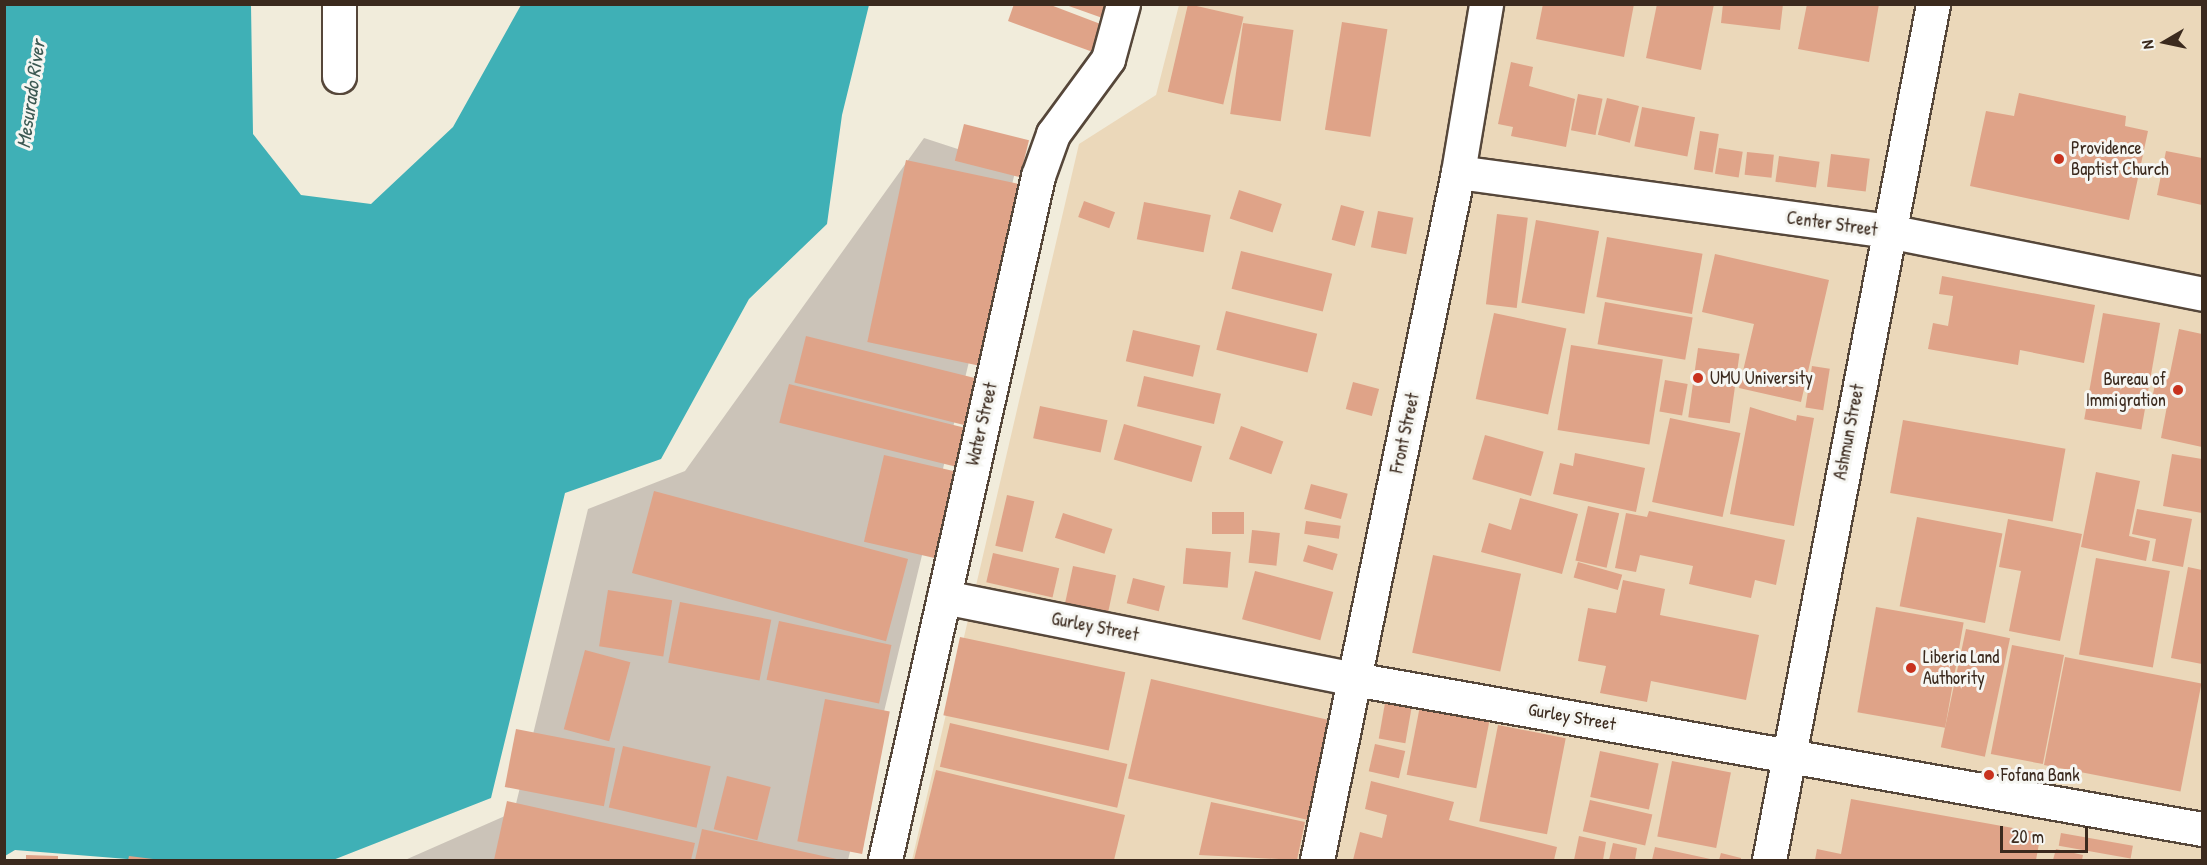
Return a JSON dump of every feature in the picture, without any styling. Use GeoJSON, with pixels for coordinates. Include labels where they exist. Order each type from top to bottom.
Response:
{"type":"FeatureCollection","features":[{"type":"Feature","properties":{"kind":"street"},"geometry":{"type":"LineString","coordinates":[[339,4],[339,76]]}},
{"type":"Feature","properties":{"kind":"street","name":"Water Street"},"geometry":{"type":"LineString","coordinates":[[885,861],[1038,176],[1053,134],[1108,59],[1123,4]]}},
{"type":"Feature","properties":{"kind":"street","name":"Front Street"},"geometry":{"type":"LineString","coordinates":[[1317,861],[1458,172],[1486,4]]}},
{"type":"Feature","properties":{"kind":"street","name":"Ashmun Street"},"geometry":{"type":"LineString","coordinates":[[1769,861],[1933,4]]}},
{"type":"Feature","properties":{"kind":"street","name":"Center Street"},"geometry":{"type":"LineString","coordinates":[[1458,172],[1888,231],[2202,294]]}},
{"type":"Feature","properties":{"kind":"street","name":"Gurley Street"},"geometry":{"type":"LineString","coordinates":[[944,597],[1354,679],[2202,829]]}},
{"type":"Feature","properties":{"kind":"shaded area"},"geometry":{"type":"Polygon","coordinates":[[[1179,5],[2202,5],[2202,860],[912,860],[1079,144],[1156,95],[1179,5]]]}},
{"type":"Feature","properties":{"kind":"shaded area"},"geometry":{"type":"Polygon","coordinates":[[[924,138],[1016,168],[848,860],[405,860],[514,812],[588,509],[685,471],[924,138]]]}},
{"type":"Feature","properties":{"kind":"water","name":"Mesurado River"},"geometry":{"type":"Polygon","coordinates":[[[5,5],[251,5],[253,134],[301,195],[371,204],[453,127],[521,5],[869,5],[842,115],[827,224],[749,299],[661,459],[565,493],[491,798],[333,860],[140,860],[15,850],[5,856],[5,5]]]}},
{"type":"Feature","properties":{"kind":"building"},"geometry":{"type":"Polygon","coordinates":[[[1014,4],[1048,4],[1111,28],[1101,55],[1008,21],[1014,4]]]}},
{"type":"Feature","properties":{"kind":"building"},"geometry":{"type":"Polygon","coordinates":[[[1188,4],[1244,17],[1223,105],[1168,92],[1188,4]]]}},
{"type":"Feature","properties":{"kind":"building"},"geometry":{"type":"Polygon","coordinates":[[[1543,4],[1634,4],[1624,57],[1536,39],[1543,4]]]}},
{"type":"Feature","properties":{"kind":"building"},"geometry":{"type":"Polygon","coordinates":[[[1657,4],[1714,4],[1701,70],[1646,58],[1657,4]]]}},
{"type":"Feature","properties":{"kind":"building"},"geometry":{"type":"Polygon","coordinates":[[[1723,4],[1783,4],[1780,30],[1721,23],[1723,4]]]}},
{"type":"Feature","properties":{"kind":"building"},"geometry":{"type":"Polygon","coordinates":[[[1807,4],[1879,4],[1869,62],[1798,49],[1807,4]]]}},
{"type":"Feature","properties":{"kind":"building"},"geometry":{"type":"Polygon","coordinates":[[[1066,5],[1113,5],[1108,20],[1066,5]]]}},
{"type":"Feature","properties":{"kind":"building"},"geometry":{"type":"Polygon","coordinates":[[[1342,22],[1387,29],[1370,137],[1325,130],[1342,22]]]}},
{"type":"Feature","properties":{"kind":"building"},"geometry":{"type":"Polygon","coordinates":[[[1243,23],[1294,30],[1281,121],[1230,114],[1243,23]]]}},
{"type":"Feature","properties":{"kind":"building"},"geometry":{"type":"Polygon","coordinates":[[[1511,62],[1533,67],[1529,86],[1575,99],[1566,147],[1511,136],[1513,127],[1498,124],[1511,62]]]}},
{"type":"Feature","properties":{"kind":"building","name":"Providence Baptist Church"},"geometry":{"type":"Polygon","coordinates":[[[2019,93],[2126,116],[2125,126],[2148,131],[2129,220],[1970,186],[1986,111],[2014,116],[2019,93]]]}},
{"type":"Feature","properties":{"kind":"building"},"geometry":{"type":"Polygon","coordinates":[[[1578,94],[1603,99],[1595,135],[1571,130],[1578,94]]]}},
{"type":"Feature","properties":{"kind":"building"},"geometry":{"type":"Polygon","coordinates":[[[1607,98],[1639,106],[1630,143],[1598,135],[1607,98]]]}},
{"type":"Feature","properties":{"kind":"building"},"geometry":{"type":"Polygon","coordinates":[[[1642,107],[1695,117],[1687,157],[1634,146],[1642,107]]]}},
{"type":"Feature","properties":{"kind":"building"},"geometry":{"type":"Polygon","coordinates":[[[964,124],[1029,140],[1020,177],[955,161],[964,124]]]}},
{"type":"Feature","properties":{"kind":"building"},"geometry":{"type":"Polygon","coordinates":[[[1700,131],[1719,134],[1713,172],[1694,170],[1700,131]]]}},
{"type":"Feature","properties":{"kind":"building"},"geometry":{"type":"Polygon","coordinates":[[[1719,148],[1743,152],[1739,177],[1715,174],[1719,148]]]}},
{"type":"Feature","properties":{"kind":"building"},"geometry":{"type":"Polygon","coordinates":[[[2166,151],[2202,158],[2202,205],[2157,195],[2166,151]]]}},
{"type":"Feature","properties":{"kind":"building"},"geometry":{"type":"Polygon","coordinates":[[[1747,152],[1774,155],[1771,178],[1745,175],[1747,152]]]}},
{"type":"Feature","properties":{"kind":"building"},"geometry":{"type":"Polygon","coordinates":[[[1831,154],[1870,159],[1866,192],[1827,187],[1831,154]]]}},
{"type":"Feature","properties":{"kind":"building"},"geometry":{"type":"Polygon","coordinates":[[[1779,156],[1820,162],[1816,187],[1775,182],[1779,156]]]}},
{"type":"Feature","properties":{"kind":"building"},"geometry":{"type":"Polygon","coordinates":[[[906,160],[1020,184],[982,366],[867,342],[906,160]]]}},
{"type":"Feature","properties":{"kind":"building"},"geometry":{"type":"Polygon","coordinates":[[[1239,190],[1282,204],[1273,232],[1230,219],[1239,190]]]}},
{"type":"Feature","properties":{"kind":"building"},"geometry":{"type":"Polygon","coordinates":[[[1084,201],[1115,212],[1109,228],[1078,217],[1084,201]]]}},
{"type":"Feature","properties":{"kind":"building"},"geometry":{"type":"Polygon","coordinates":[[[1144,202],[1211,215],[1203,252],[1137,239],[1144,202]]]}},
{"type":"Feature","properties":{"kind":"building"},"geometry":{"type":"Polygon","coordinates":[[[1341,205],[1364,211],[1355,246],[1332,240],[1341,205]]]}},
{"type":"Feature","properties":{"kind":"building"},"geometry":{"type":"Polygon","coordinates":[[[1378,211],[1413,218],[1406,254],[1371,247],[1378,211]]]}},
{"type":"Feature","properties":{"kind":"building"},"geometry":{"type":"Polygon","coordinates":[[[1497,214],[1528,218],[1517,308],[1486,304],[1497,214]]]}},
{"type":"Feature","properties":{"kind":"building"},"geometry":{"type":"Polygon","coordinates":[[[1536,220],[1599,231],[1584,314],[1521,303],[1536,220]]]}},
{"type":"Feature","properties":{"kind":"building"},"geometry":{"type":"Polygon","coordinates":[[[1607,237],[1703,254],[1692,314],[1596,297],[1607,237]]]}},
{"type":"Feature","properties":{"kind":"building"},"geometry":{"type":"Polygon","coordinates":[[[1241,251],[1332,274],[1323,312],[1232,289],[1241,251]]]}},
{"type":"Feature","properties":{"kind":"building"},"geometry":{"type":"Polygon","coordinates":[[[1715,254],[1829,280],[1801,402],[1739,388],[1754,324],[1702,312],[1715,254]]]}},
{"type":"Feature","properties":{"kind":"building"},"geometry":{"type":"Polygon","coordinates":[[[1942,276],[2095,305],[2084,363],[2020,350],[2018,365],[1928,349],[1933,323],[1948,326],[1953,296],[1939,294],[1942,276]]]}},
{"type":"Feature","properties":{"kind":"building"},"geometry":{"type":"Polygon","coordinates":[[[1605,302],[1693,317],[1685,360],[1598,344],[1605,302]]]}},
{"type":"Feature","properties":{"kind":"building"},"geometry":{"type":"Polygon","coordinates":[[[1226,311],[1317,334],[1308,373],[1216,350],[1226,311]]]}},
{"type":"Feature","properties":{"kind":"building"},"geometry":{"type":"Polygon","coordinates":[[[1494,313],[1566,328],[1548,414],[1476,399],[1494,313]]]}},
{"type":"Feature","properties":{"kind":"building"},"geometry":{"type":"Polygon","coordinates":[[[2103,313],[2160,323],[2141,429],[2084,419],[2103,313]]]}},
{"type":"Feature","properties":{"kind":"building","name":"Bureau of Immigration"},"geometry":{"type":"Polygon","coordinates":[[[2179,329],[2202,334],[2202,447],[2161,438],[2167,406],[2151,403],[2157,375],[2169,378],[2179,329]]]}},
{"type":"Feature","properties":{"kind":"building"},"geometry":{"type":"Polygon","coordinates":[[[1133,330],[1200,346],[1193,377],[1126,361],[1133,330]]]}},
{"type":"Feature","properties":{"kind":"building"},"geometry":{"type":"Polygon","coordinates":[[[806,336],[980,379],[968,426],[794,383],[806,336]]]}},
{"type":"Feature","properties":{"kind":"building"},"geometry":{"type":"Polygon","coordinates":[[[1571,345],[1663,360],[1649,444],[1558,430],[1571,345]]]}},
{"type":"Feature","properties":{"kind":"building"},"geometry":{"type":"Polygon","coordinates":[[[1698,348],[1740,354],[1730,423],[1688,417],[1698,348]]]}},
{"type":"Feature","properties":{"kind":"building"},"geometry":{"type":"Polygon","coordinates":[[[1812,366],[1830,369],[1823,410],[1805,407],[1812,366]]]}},
{"type":"Feature","properties":{"kind":"building"},"geometry":{"type":"Polygon","coordinates":[[[1144,376],[1221,394],[1214,424],[1137,406],[1144,376]]]}},
{"type":"Feature","properties":{"kind":"building"},"geometry":{"type":"Polygon","coordinates":[[[1665,380],[1688,384],[1682,416],[1659,412],[1665,380]]]}},
{"type":"Feature","properties":{"kind":"building"},"geometry":{"type":"Polygon","coordinates":[[[1353,382],[1379,389],[1372,416],[1346,409],[1353,382]]]}},
{"type":"Feature","properties":{"kind":"building"},"geometry":{"type":"Polygon","coordinates":[[[789,384],[967,428],[957,467],[779,423],[789,384]]]}},
{"type":"Feature","properties":{"kind":"building"},"geometry":{"type":"Polygon","coordinates":[[[1040,406],[1107,420],[1101,453],[1033,438],[1040,406]]]}},
{"type":"Feature","properties":{"kind":"building"},"geometry":{"type":"Polygon","coordinates":[[[1750,407],[1796,421],[1797,415],[1814,418],[1794,526],[1730,514],[1750,407]]]}},
{"type":"Feature","properties":{"kind":"building"},"geometry":{"type":"Polygon","coordinates":[[[1670,418],[1740,433],[1723,517],[1652,502],[1670,418]]]}},
{"type":"Feature","properties":{"kind":"building"},"geometry":{"type":"Polygon","coordinates":[[[1903,420],[2065,449],[2053,522],[1890,493],[1903,420]]]}},
{"type":"Feature","properties":{"kind":"building"},"geometry":{"type":"Polygon","coordinates":[[[1124,424],[1202,446],[1192,482],[1114,460],[1124,424]]]}},
{"type":"Feature","properties":{"kind":"building"},"geometry":{"type":"Polygon","coordinates":[[[1241,426],[1283,441],[1271,474],[1229,459],[1241,426]]]}},
{"type":"Feature","properties":{"kind":"building"},"geometry":{"type":"Polygon","coordinates":[[[1485,435],[1544,452],[1531,496],[1472,479],[1485,435]]]}},
{"type":"Feature","properties":{"kind":"building"},"geometry":{"type":"Polygon","coordinates":[[[1575,453],[1645,468],[1636,512],[1553,494],[1560,463],[1573,466],[1575,453]]]}},
{"type":"Feature","properties":{"kind":"building"},"geometry":{"type":"Polygon","coordinates":[[[2172,454],[2202,459],[2202,513],[2163,506],[2172,454]]]}},
{"type":"Feature","properties":{"kind":"building"},"geometry":{"type":"Polygon","coordinates":[[[884,455],[961,473],[941,559],[864,542],[884,455]]]}},
{"type":"Feature","properties":{"kind":"building"},"geometry":{"type":"Polygon","coordinates":[[[2096,472],[2140,481],[2129,536],[2150,541],[2146,561],[2081,547],[2096,472]]]}},
{"type":"Feature","properties":{"kind":"building"},"geometry":{"type":"Polygon","coordinates":[[[1311,484],[1348,494],[1341,519],[1304,509],[1311,484]]]}},
{"type":"Feature","properties":{"kind":"building"},"geometry":{"type":"Polygon","coordinates":[[[654,491],[908,559],[886,641],[632,573],[654,491]]]}},
{"type":"Feature","properties":{"kind":"building"},"geometry":{"type":"Polygon","coordinates":[[[1007,495],[1034,501],[1023,552],[995,546],[1007,495]]]}},
{"type":"Feature","properties":{"kind":"building"},"geometry":{"type":"Polygon","coordinates":[[[1520,498],[1578,514],[1562,574],[1481,552],[1489,523],[1511,530],[1520,498]]]}},
{"type":"Feature","properties":{"kind":"building"},"geometry":{"type":"Polygon","coordinates":[[[1588,506],[1619,513],[1607,568],[1575,561],[1588,506]]]}},
{"type":"Feature","properties":{"kind":"building"},"geometry":{"type":"Polygon","coordinates":[[[2137,509],[2192,519],[2183,567],[2152,561],[2156,539],[2132,534],[2137,509]]]}},
{"type":"Feature","properties":{"kind":"building"},"geometry":{"type":"Polygon","coordinates":[[[1649,511],[1785,540],[1776,585],[1755,580],[1751,598],[1689,584],[1693,566],[1640,555],[1636,572],[1615,568],[1626,513],[1647,517],[1649,511]]]}},
{"type":"Feature","properties":{"kind":"building"},"geometry":{"type":"Polygon","coordinates":[[[1212,512],[1244,512],[1244,534],[1212,534],[1212,512]]]}},
{"type":"Feature","properties":{"kind":"building"},"geometry":{"type":"Polygon","coordinates":[[[1063,513],[1112,529],[1104,554],[1055,538],[1063,513]]]}},
{"type":"Feature","properties":{"kind":"building"},"geometry":{"type":"Polygon","coordinates":[[[1917,517],[2002,534],[1985,623],[1900,606],[1917,517]]]}},
{"type":"Feature","properties":{"kind":"building"},"geometry":{"type":"Polygon","coordinates":[[[2008,519],[2082,534],[2060,641],[2009,631],[2021,571],[1999,567],[2008,519]]]}},
{"type":"Feature","properties":{"kind":"building"},"geometry":{"type":"Polygon","coordinates":[[[1306,521],[1341,526],[1339,539],[1304,534],[1306,521]]]}},
{"type":"Feature","properties":{"kind":"building"},"geometry":{"type":"Polygon","coordinates":[[[1252,530],[1280,533],[1276,566],[1249,563],[1252,530]]]}},
{"type":"Feature","properties":{"kind":"building"},"geometry":{"type":"Polygon","coordinates":[[[1308,545],[1338,554],[1333,570],[1303,561],[1308,545]]]}},
{"type":"Feature","properties":{"kind":"building"},"geometry":{"type":"Polygon","coordinates":[[[1186,548],[1231,552],[1228,588],[1183,584],[1186,548]]]}},
{"type":"Feature","properties":{"kind":"building"},"geometry":{"type":"Polygon","coordinates":[[[993,553],[1059,568],[1053,598],[986,582],[993,553]]]}},
{"type":"Feature","properties":{"kind":"building"},"geometry":{"type":"Polygon","coordinates":[[[1433,555],[1521,574],[1500,672],[1412,653],[1433,555]]]}},
{"type":"Feature","properties":{"kind":"building"},"geometry":{"type":"Polygon","coordinates":[[[2096,558],[2170,571],[2153,668],[2079,655],[2096,558]]]}},
{"type":"Feature","properties":{"kind":"building"},"geometry":{"type":"Polygon","coordinates":[[[1578,562],[1622,575],[1618,590],[1574,577],[1578,562]]]}},
{"type":"Feature","properties":{"kind":"building"},"geometry":{"type":"Polygon","coordinates":[[[1073,566],[1116,575],[1108,615],[1064,606],[1073,566]]]}},
{"type":"Feature","properties":{"kind":"building"},"geometry":{"type":"Polygon","coordinates":[[[2188,567],[2202,570],[2202,664],[2171,658],[2188,567]]]}},
{"type":"Feature","properties":{"kind":"building"},"geometry":{"type":"Polygon","coordinates":[[[1255,571],[1333,592],[1320,640],[1242,619],[1255,571]]]}},
{"type":"Feature","properties":{"kind":"building"},"geometry":{"type":"Polygon","coordinates":[[[1133,578],[1165,586],[1159,611],[1127,603],[1133,578]]]}},
{"type":"Feature","properties":{"kind":"building"},"geometry":{"type":"Polygon","coordinates":[[[1623,580],[1665,589],[1660,615],[1759,635],[1746,700],[1651,681],[1647,702],[1600,693],[1606,666],[1578,661],[1588,608],[1616,613],[1623,580]]]}},
{"type":"Feature","properties":{"kind":"building"},"geometry":{"type":"Polygon","coordinates":[[[608,590],[672,600],[663,656],[599,646],[608,590]]]}},
{"type":"Feature","properties":{"kind":"building"},"geometry":{"type":"Polygon","coordinates":[[[680,602],[771,620],[759,681],[668,663],[680,602]]]}},
{"type":"Feature","properties":{"kind":"building","name":"Liberia Land Authority"},"geometry":{"type":"Polygon","coordinates":[[[1876,607],[1964,622],[1945,728],[1857,712],[1876,607]]]}},
{"type":"Feature","properties":{"kind":"building"},"geometry":{"type":"Polygon","coordinates":[[[779,621],[891,645],[879,704],[767,680],[779,621]]]}},
{"type":"Feature","properties":{"kind":"building"},"geometry":{"type":"Polygon","coordinates":[[[1966,629],[2010,638],[1985,757],[1941,747],[1966,629]]]}},
{"type":"Feature","properties":{"kind":"building"},"geometry":{"type":"Polygon","coordinates":[[[960,637],[1125,672],[1109,750],[943,715],[960,637]]]}},
{"type":"Feature","properties":{"kind":"building"},"geometry":{"type":"Polygon","coordinates":[[[2012,645],[2064,655],[2043,764],[1991,754],[2012,645]]]}},
{"type":"Feature","properties":{"kind":"building"},"geometry":{"type":"Polygon","coordinates":[[[585,650],[630,662],[609,741],[564,729],[585,650]]]}},
{"type":"Feature","properties":{"kind":"building"},"geometry":{"type":"Polygon","coordinates":[[[2065,657],[2201,684],[2180,792],[2044,765],[2065,657]]]}},
{"type":"Feature","properties":{"kind":"building"},"geometry":{"type":"Polygon","coordinates":[[[1151,679],[1342,723],[1319,822],[1128,778],[1151,679]]]}},
{"type":"Feature","properties":{"kind":"building"},"geometry":{"type":"Polygon","coordinates":[[[825,699],[890,712],[862,854],[797,841],[825,699]]]}},
{"type":"Feature","properties":{"kind":"building"},"geometry":{"type":"Polygon","coordinates":[[[1385,703],[1412,708],[1405,743],[1379,738],[1385,703]]]}},
{"type":"Feature","properties":{"kind":"building"},"geometry":{"type":"Polygon","coordinates":[[[1420,706],[1490,720],[1476,788],[1407,775],[1420,706]]]}},
{"type":"Feature","properties":{"kind":"building"},"geometry":{"type":"Polygon","coordinates":[[[950,723],[1127,764],[1117,808],[940,767],[950,723]]]}},
{"type":"Feature","properties":{"kind":"building"},"geometry":{"type":"Polygon","coordinates":[[[1498,725],[1566,738],[1547,834],[1479,821],[1498,725]]]}},
{"type":"Feature","properties":{"kind":"building"},"geometry":{"type":"Polygon","coordinates":[[[516,729],[615,748],[604,806],[505,787],[516,729]]]}},
{"type":"Feature","properties":{"kind":"building"},"geometry":{"type":"Polygon","coordinates":[[[1375,744],[1405,751],[1399,778],[1369,771],[1375,744]]]}},
{"type":"Feature","properties":{"kind":"building"},"geometry":{"type":"Polygon","coordinates":[[[623,746],[711,766],[697,828],[609,807],[623,746]]]}},
{"type":"Feature","properties":{"kind":"building"},"geometry":{"type":"Polygon","coordinates":[[[1600,751],[1659,763],[1649,809],[1590,797],[1600,751]]]}},
{"type":"Feature","properties":{"kind":"building"},"geometry":{"type":"Polygon","coordinates":[[[1672,761],[1731,772],[1716,848],[1657,837],[1672,761]]]}},
{"type":"Feature","properties":{"kind":"building"},"geometry":{"type":"Polygon","coordinates":[[[936,770],[1125,815],[1114,860],[914,860],[936,770]]]}},
{"type":"Feature","properties":{"kind":"building"},"geometry":{"type":"Polygon","coordinates":[[[727,776],[771,787],[757,840],[714,829],[727,776]]]}},
{"type":"Feature","properties":{"kind":"building"},"geometry":{"type":"Polygon","coordinates":[[[1371,781],[1454,802],[1449,820],[1557,847],[1554,860],[1353,860],[1360,832],[1382,838],[1387,815],[1365,809],[1371,781]]]}},
{"type":"Feature","properties":{"kind":"building"},"geometry":{"type":"Polygon","coordinates":[[[1851,799],[2041,833],[2036,860],[1815,860],[1817,849],[1841,854],[1851,799]]]}},
{"type":"Feature","properties":{"kind":"building"},"geometry":{"type":"Polygon","coordinates":[[[1590,800],[1652,814],[1645,846],[1583,831],[1590,800]]]}},
{"type":"Feature","properties":{"kind":"building"},"geometry":{"type":"Polygon","coordinates":[[[507,801],[695,843],[691,860],[494,860],[507,801]]]}},
{"type":"Feature","properties":{"kind":"building"},"geometry":{"type":"Polygon","coordinates":[[[1211,802],[1305,822],[1297,860],[1199,855],[1211,802]]]}},
{"type":"Feature","properties":{"kind":"building"},"geometry":{"type":"Polygon","coordinates":[[[702,829],[841,860],[695,860],[702,829]]]}},
{"type":"Feature","properties":{"kind":"building"},"geometry":{"type":"Polygon","coordinates":[[[2061,833],[2133,846],[2131,858],[2059,846],[2061,833]]]}},
{"type":"Feature","properties":{"kind":"building"},"geometry":{"type":"Polygon","coordinates":[[[1579,836],[1606,842],[1603,860],[1574,860],[1579,836]]]}},
{"type":"Feature","properties":{"kind":"building"},"geometry":{"type":"Polygon","coordinates":[[[1613,843],[1637,848],[1635,860],[1609,860],[1613,843]]]}},
{"type":"Feature","properties":{"kind":"building"},"geometry":{"type":"Polygon","coordinates":[[[1655,847],[1715,860],[1652,860],[1655,847]]]}},
{"type":"Feature","properties":{"kind":"building"},"geometry":{"type":"Polygon","coordinates":[[[2056,849],[2083,855],[2082,860],[2053,860],[2056,849]]]}},
{"type":"Feature","properties":{"kind":"building"},"geometry":{"type":"Polygon","coordinates":[[[1721,853],[1741,858],[1741,860],[1719,860],[1721,853]]]}},
{"type":"Feature","properties":{"kind":"building"},"geometry":{"type":"Polygon","coordinates":[[[26,855],[58,856],[58,860],[26,860],[26,855]]]}},
{"type":"Feature","properties":{"kind":"building"},"geometry":{"type":"Polygon","coordinates":[[[129,856],[153,859],[153,860],[128,860],[129,856]]]}},
{"type":"Feature","properties":{"kind":"place","name":"Providence Baptist Church"},"geometry":{"type":"Point","coordinates":[2059,159]}},
{"type":"Feature","properties":{"kind":"place","name":"UMU University"},"geometry":{"type":"Point","coordinates":[1698,378]}},
{"type":"Feature","properties":{"kind":"place","name":"Bureau of Immigration"},"geometry":{"type":"Point","coordinates":[2178,390]}},
{"type":"Feature","properties":{"kind":"place","name":"Liberia Land Authority"},"geometry":{"type":"Point","coordinates":[1911,668]}},
{"type":"Feature","properties":{"kind":"place","name":"Fofana Bank"},"geometry":{"type":"Point","coordinates":[1989,775]}}]}
